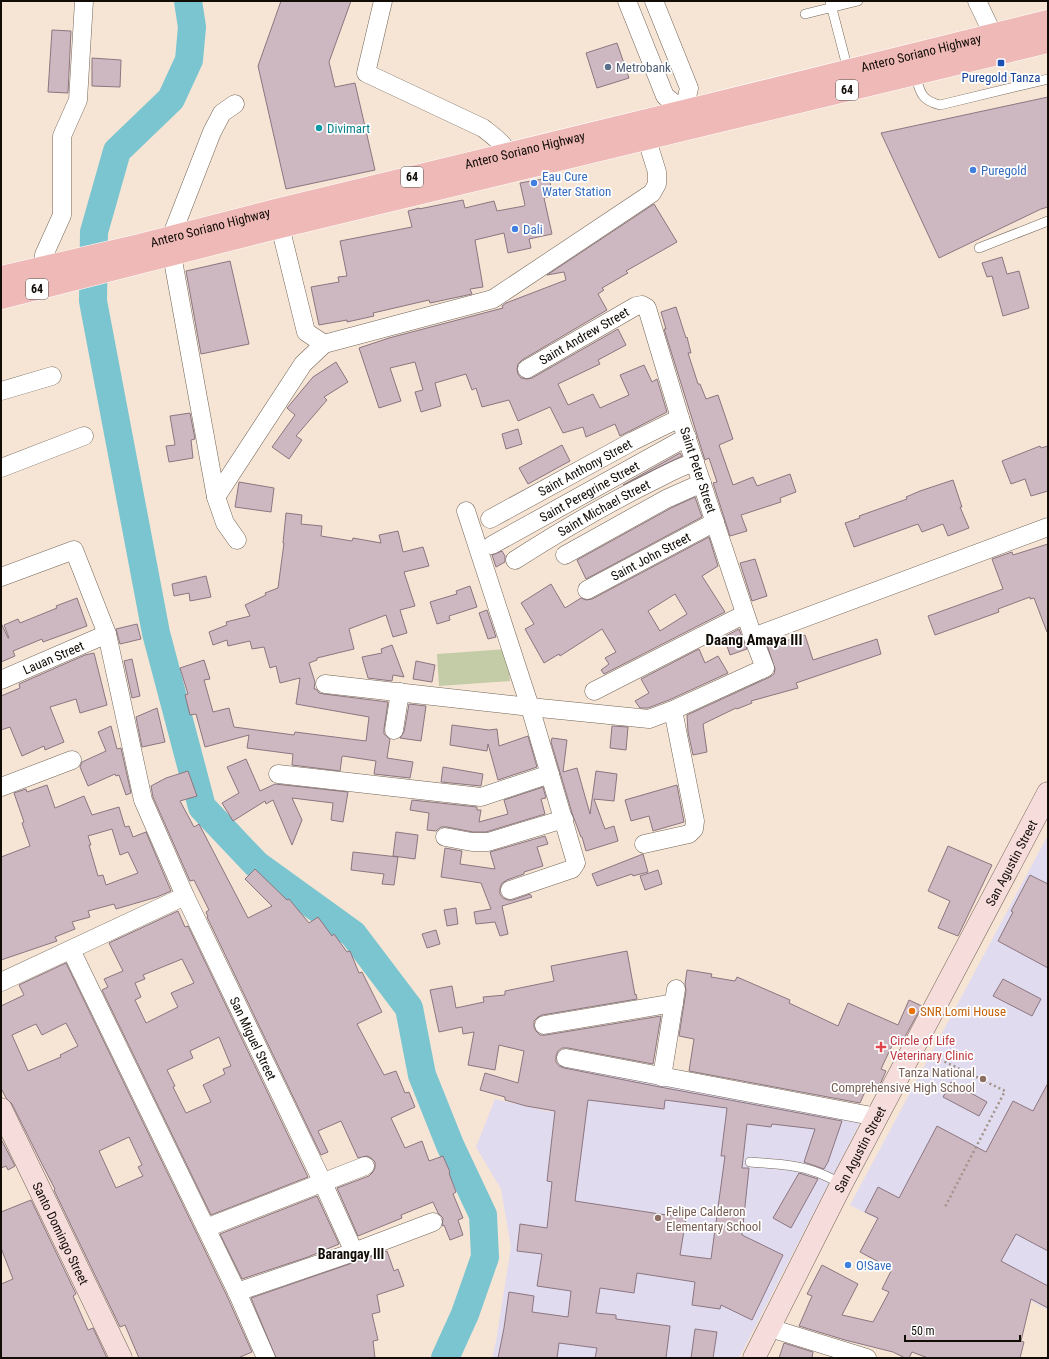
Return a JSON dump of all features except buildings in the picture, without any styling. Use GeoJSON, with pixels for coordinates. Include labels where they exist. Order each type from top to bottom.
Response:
{"type":"FeatureCollection","features":[{"type":"Feature","properties":{"kind":"main road","name":"Antero Soriano Highway"},"geometry":{"type":"LineString","coordinates":[[997,44],[1048,21]]}},
{"type":"Feature","properties":{"kind":"main road","name":"Antero Soriano Highway"},"geometry":{"type":"LineString","coordinates":[[1,277],[45,276],[71,271],[278,219],[997,44],[1048,42]]}},
{"type":"Feature","properties":{"kind":"main road","name":"Antero Soriano Highway"},"geometry":{"type":"LineString","coordinates":[[687,120],[848,70],[912,64]]}},
{"type":"Feature","properties":{"kind":"main road","name":"Antero Soriano Highway"},"geometry":{"type":"LineString","coordinates":[[1,298],[45,276]]}},
{"type":"Feature","properties":{"kind":"main road","name":"San Agustin Street"},"geometry":{"type":"LineString","coordinates":[[754,1358],[842,1183],[1048,795]]}},
{"type":"Feature","properties":{"kind":"main road","name":"Santo Domingo Street"},"geometry":{"type":"LineString","coordinates":[[1,1109],[121,1358]]}},
{"type":"Feature","properties":{"kind":"street"},"geometry":{"type":"LineString","coordinates":[[45,276],[44,255],[62,215],[62,136],[78,100],[84,1]]}},
{"type":"Feature","properties":{"kind":"street"},"geometry":{"type":"LineString","coordinates":[[383,1],[366,72],[483,128],[498,140],[512,162]]}},
{"type":"Feature","properties":{"kind":"street"},"geometry":{"type":"LineString","coordinates":[[627,1],[665,96],[687,120]]}},
{"type":"Feature","properties":{"kind":"street"},"geometry":{"type":"LineString","coordinates":[[654,1],[689,88],[687,120]]}},
{"type":"Feature","properties":{"kind":"street"},"geometry":{"type":"LineString","coordinates":[[977,1],[997,44]]}},
{"type":"Feature","properties":{"kind":"street"},"geometry":{"type":"LineString","coordinates":[[235,104],[222,113],[212,132],[172,246],[216,497],[225,522],[237,540]]}},
{"type":"Feature","properties":{"kind":"street"},"geometry":{"type":"LineString","coordinates":[[216,497],[303,364],[324,344],[493,299],[652,193],[657,184],[657,172],[644,131]]}},
{"type":"Feature","properties":{"kind":"street"},"geometry":{"type":"LineString","coordinates":[[278,219],[306,332],[324,344]]}},
{"type":"Feature","properties":{"kind":"street","name":"Saint Andrew Street"},"geometry":{"type":"LineString","coordinates":[[527,369],[636,306],[642,306]]}},
{"type":"Feature","properties":{"kind":"street","name":"Saint Peter Street"},"geometry":{"type":"LineString","coordinates":[[642,306],[647,308],[680,418],[752,637],[765,668],[673,710]]}},
{"type":"Feature","properties":{"kind":"street"},"geometry":{"type":"LineString","coordinates":[[1,391],[52,376]]}},
{"type":"Feature","properties":{"kind":"street","name":"Saint Anthony Street"},"geometry":{"type":"LineString","coordinates":[[490,519],[633,441],[680,418]]}},
{"type":"Feature","properties":{"kind":"street"},"geometry":{"type":"LineString","coordinates":[[1,468],[84,436]]}},
{"type":"Feature","properties":{"kind":"street","name":"Saint Peregrine Street"},"geometry":{"type":"LineString","coordinates":[[492,545],[687,437]]}},
{"type":"Feature","properties":{"kind":"street","name":"Saint Michael Street"},"geometry":{"type":"LineString","coordinates":[[515,560],[612,502],[675,470],[695,462]]}},
{"type":"Feature","properties":{"kind":"street"},"geometry":{"type":"LineString","coordinates":[[565,555],[666,499],[702,483]]}},
{"type":"Feature","properties":{"kind":"street"},"geometry":{"type":"LineString","coordinates":[[466,511],[530,707],[576,863],[572,869],[510,890]]}},
{"type":"Feature","properties":{"kind":"street","name":"Saint John Street"},"geometry":{"type":"LineString","coordinates":[[587,590],[715,522]]}},
{"type":"Feature","properties":{"kind":"street"},"geometry":{"type":"LineString","coordinates":[[752,637],[1048,527]]}},
{"type":"Feature","properties":{"kind":"street","name":"San Miguel Street"},"geometry":{"type":"LineString","coordinates":[[1,577],[74,550],[106,634],[143,800],[185,896],[323,1183],[354,1252]]}},
{"type":"Feature","properties":{"kind":"street"},"geometry":{"type":"LineString","coordinates":[[594,691],[745,614]]}},
{"type":"Feature","properties":{"kind":"street","name":"Lauan Street"},"geometry":{"type":"LineString","coordinates":[[1,680],[106,634]]}},
{"type":"Feature","properties":{"kind":"street"},"geometry":{"type":"LineString","coordinates":[[325,684],[649,719],[673,710],[695,821],[694,829],[689,834],[644,844]]}},
{"type":"Feature","properties":{"kind":"street"},"geometry":{"type":"LineString","coordinates":[[394,730],[400,692]]}},
{"type":"Feature","properties":{"kind":"street"},"geometry":{"type":"LineString","coordinates":[[1,787],[72,760]]}},
{"type":"Feature","properties":{"kind":"street"},"geometry":{"type":"LineString","coordinates":[[278,774],[481,797],[550,774]]}},
{"type":"Feature","properties":{"kind":"street"},"geometry":{"type":"LineString","coordinates":[[445,837],[472,842],[488,842],[564,819]]}},
{"type":"Feature","properties":{"kind":"street"},"geometry":{"type":"LineString","coordinates":[[1,982],[185,896]]}},
{"type":"Feature","properties":{"kind":"street"},"geometry":{"type":"LineString","coordinates":[[71,950],[237,1292],[266,1358]]}},
{"type":"Feature","properties":{"kind":"street"},"geometry":{"type":"LineString","coordinates":[[544,1025],[675,996],[662,1078]]}},
{"type":"Feature","properties":{"kind":"street"},"geometry":{"type":"LineString","coordinates":[[566,1058],[662,1078],[877,1117]]}},
{"type":"Feature","properties":{"kind":"street"},"geometry":{"type":"LineString","coordinates":[[206,1228],[365,1166]]}},
{"type":"Feature","properties":{"kind":"street"},"geometry":{"type":"LineString","coordinates":[[237,1292],[354,1252],[433,1222]]}},
{"type":"Feature","properties":{"kind":"street"},"geometry":{"type":"LineString","coordinates":[[770,1328],[866,1358]]}},
{"type":"Feature","properties":{"kind":"lane"},"geometry":{"type":"LineString","coordinates":[[805,14],[830,4],[858,1]]}},
{"type":"Feature","properties":{"kind":"lane"},"geometry":{"type":"LineString","coordinates":[[830,4],[848,70]]}},
{"type":"Feature","properties":{"kind":"lane"},"geometry":{"type":"LineString","coordinates":[[912,64],[921,94],[932,103],[940,104],[1048,79]]}},
{"type":"Feature","properties":{"kind":"lane"},"geometry":{"type":"LineString","coordinates":[[979,248],[1048,221]]}},
{"type":"Feature","properties":{"kind":"lane"},"geometry":{"type":"LineString","coordinates":[[750,1162],[804,1168],[842,1183]]}},
{"type":"Feature","properties":{"kind":"path"},"geometry":{"type":"LineString","coordinates":[[914,1047],[1005,1091],[945,1207]]}},
{"type":"Feature","properties":{"kind":"shaded area","name":"Tanza National Comprehensive High School"},"geometry":{"type":"Polygon","coordinates":[[[1048,835],[1048,1310],[850,1205],[1048,835]]]}},
{"type":"Feature","properties":{"kind":"shaded area","name":"Felipe Calderon Elementary School"},"geometry":{"type":"Polygon","coordinates":[[[558,1061],[864,1115],[739,1358],[492,1358],[511,1247],[501,1189],[476,1147],[495,1099],[551,1112],[558,1061]]]}},
{"type":"Feature","properties":{"kind":"green space"},"geometry":{"type":"Polygon","coordinates":[[[507,649],[510,681],[439,686],[437,654],[507,649]]]}},
{"type":"Feature","properties":{"kind":"waterway"},"geometry":{"type":"LineString","coordinates":[[188,1],[192,27],[189,60],[171,99],[117,151],[94,232],[93,301],[156,633],[202,807],[256,864],[353,934],[409,1008],[422,1075],[450,1145],[483,1215],[485,1257],[465,1314],[445,1358]]}},
{"type":"Feature","properties":{"kind":"place","name":"Puregold Tanza"},"geometry":{"type":"Point","coordinates":[1001,63]}},
{"type":"Feature","properties":{"kind":"place","name":"Metrobank"},"geometry":{"type":"Point","coordinates":[608,67]}},
{"type":"Feature","properties":{"kind":"place","name":"Divimart"},"geometry":{"type":"Point","coordinates":[319,128]}},
{"type":"Feature","properties":{"kind":"place","name":"Puregold"},"geometry":{"type":"Point","coordinates":[973,170]}},
{"type":"Feature","properties":{"kind":"place","name":"Eau Cure Water Station"},"geometry":{"type":"Point","coordinates":[534,183]}},
{"type":"Feature","properties":{"kind":"place","name":"Dali"},"geometry":{"type":"Point","coordinates":[515,229]}},
{"type":"Feature","properties":{"kind":"place","name":"SNR Lomi House"},"geometry":{"type":"Point","coordinates":[912,1011]}},
{"type":"Feature","properties":{"kind":"place","name":"Circle of Life Veterinary Clinic"},"geometry":{"type":"Point","coordinates":[881,1047]}},
{"type":"Feature","properties":{"kind":"place","name":"Tanza National Comprehensive High School"},"geometry":{"type":"Point","coordinates":[983,1079]}},
{"type":"Feature","properties":{"kind":"place","name":"Felipe Calderon Elementary School"},"geometry":{"type":"Point","coordinates":[658,1218]}},
{"type":"Feature","properties":{"kind":"place","name":"O!Save"},"geometry":{"type":"Point","coordinates":[848,1265]}},
{"type":"Feature","properties":{"kind":"district","name":"Daang Amaya III"},"geometry":{"type":"Point","coordinates":[754,640]}},
{"type":"Feature","properties":{"kind":"district","name":"Barangay III"},"geometry":{"type":"Point","coordinates":[351,1254]}}]}
